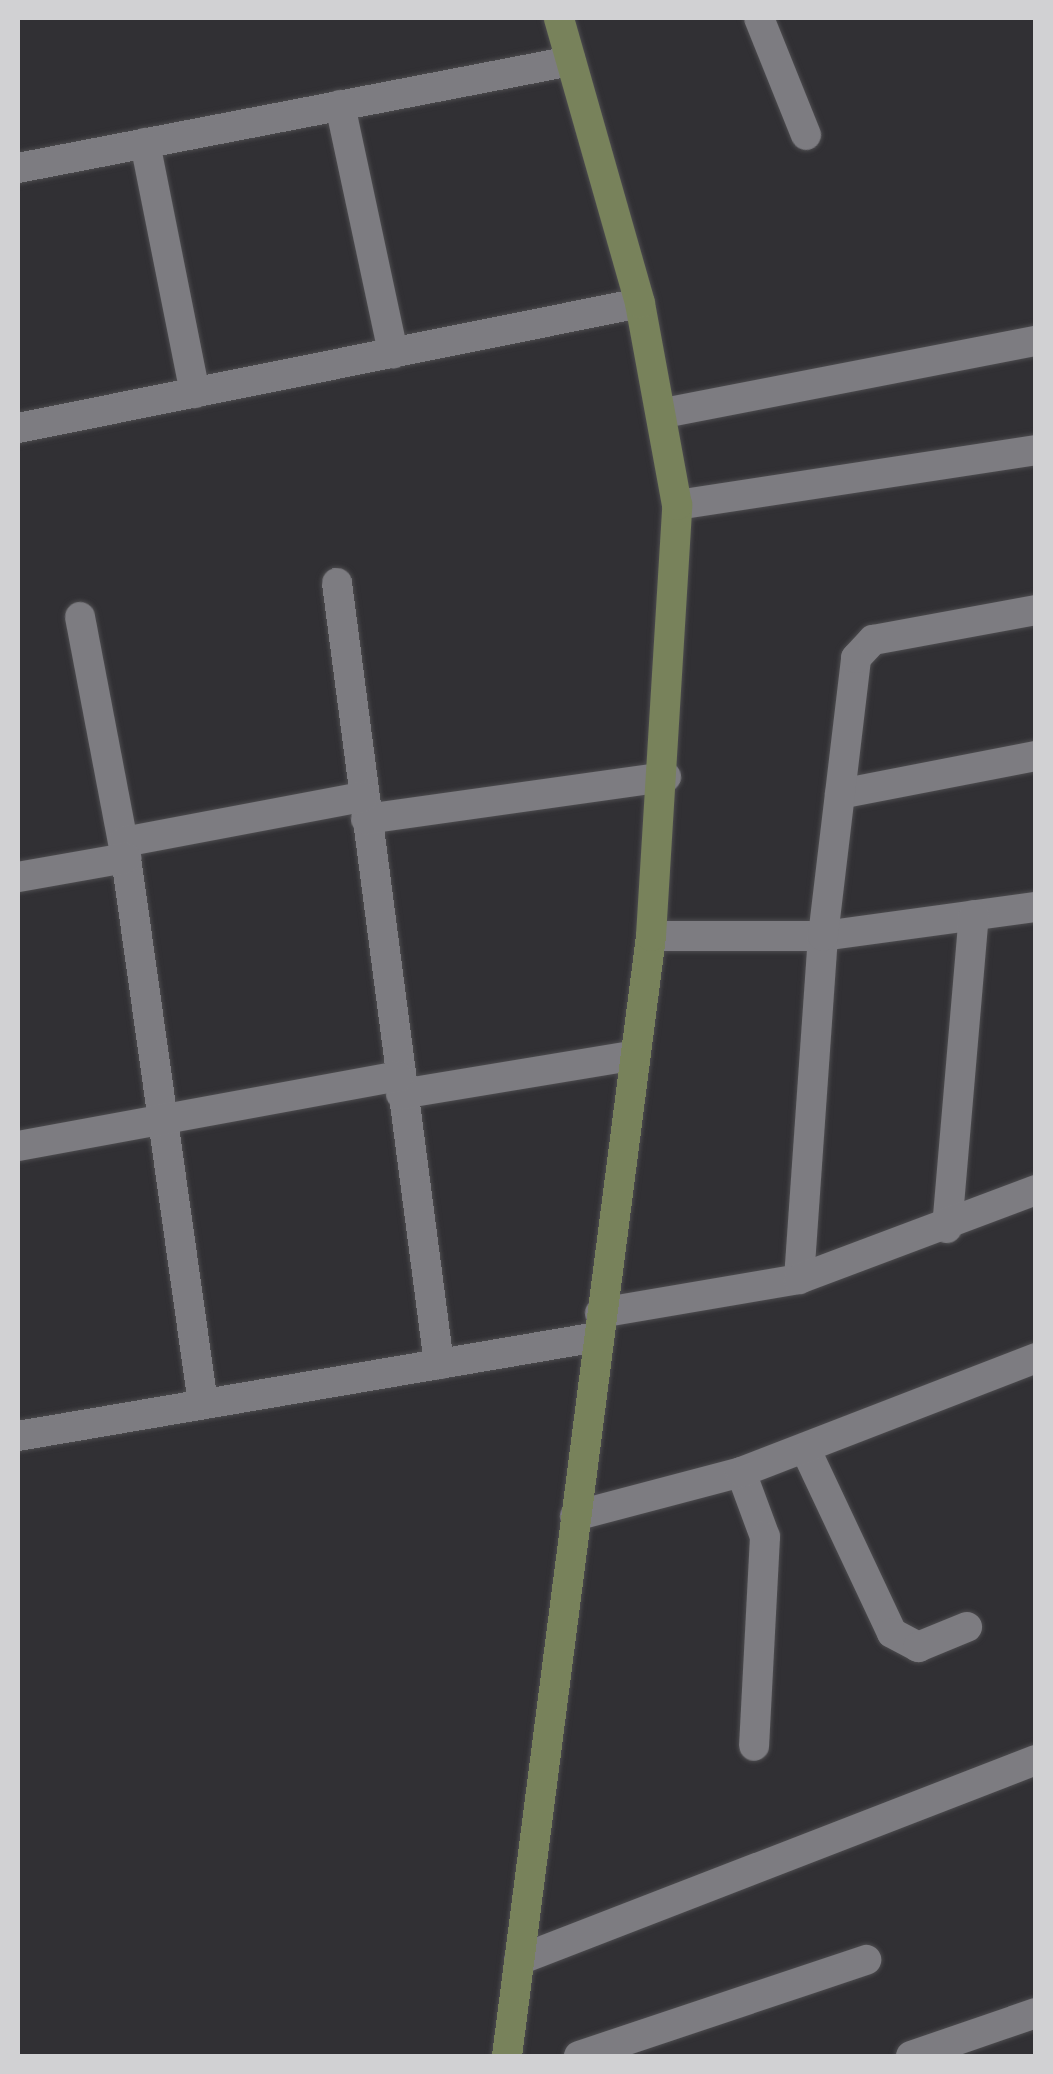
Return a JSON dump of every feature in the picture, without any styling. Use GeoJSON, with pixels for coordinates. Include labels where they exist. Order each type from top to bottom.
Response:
{"type":"FeatureCollection","features":[{"type":"Feature","properties":{"kind":"street"},"geometry":{"type":"LineString","coordinates":[[507,2056],[632,1056],[651,936],[666,777],[677,505],[664,412],[640,304],[559,18]]}},
{"type":"Feature","properties":{"kind":"street"},"geometry":{"type":"LineString","coordinates":[[759,18],[806,135]]}},
{"type":"Feature","properties":{"kind":"street"},"geometry":{"type":"LineString","coordinates":[[18,168],[571,60]]}},
{"type":"Feature","properties":{"kind":"street"},"geometry":{"type":"LineString","coordinates":[[340,105],[394,353]]}},
{"type":"Feature","properties":{"kind":"street"},"geometry":{"type":"LineString","coordinates":[[145,144],[195,392]]}},
{"type":"Feature","properties":{"kind":"street"},"geometry":{"type":"LineString","coordinates":[[18,428],[640,304]]}},
{"type":"Feature","properties":{"kind":"street"},"geometry":{"type":"LineString","coordinates":[[664,412],[1036,341]]}},
{"type":"Feature","properties":{"kind":"street"},"geometry":{"type":"LineString","coordinates":[[677,505],[1036,450]]}},
{"type":"Feature","properties":{"kind":"street"},"geometry":{"type":"LineString","coordinates":[[337,583],[399,1085],[439,1364]]}},
{"type":"Feature","properties":{"kind":"street"},"geometry":{"type":"LineString","coordinates":[[800,1279],[824,936],[860,650],[872,640],[1036,610]]}},
{"type":"Feature","properties":{"kind":"street"},"geometry":{"type":"LineString","coordinates":[[80,616],[125,850],[159,1117],[202,1404]]}},
{"type":"Feature","properties":{"kind":"street"},"geometry":{"type":"LineString","coordinates":[[840,794],[1036,756]]}},
{"type":"Feature","properties":{"kind":"street"},"geometry":{"type":"LineString","coordinates":[[18,877],[125,850],[364,808],[666,777]]}},
{"type":"Feature","properties":{"kind":"street"},"geometry":{"type":"LineString","coordinates":[[651,936],[824,936],[1036,906]]}},
{"type":"Feature","properties":{"kind":"street"},"geometry":{"type":"LineString","coordinates":[[947,1228],[974,915]]}},
{"type":"Feature","properties":{"kind":"street"},"geometry":{"type":"LineString","coordinates":[[18,1146],[159,1117],[632,1056]]}},
{"type":"Feature","properties":{"kind":"street"},"geometry":{"type":"LineString","coordinates":[[18,1436],[439,1364],[800,1279],[947,1228],[1036,1190]]}},
{"type":"Feature","properties":{"kind":"street"},"geometry":{"type":"LineString","coordinates":[[574,1516],[741,1472],[1036,1358]]}},
{"type":"Feature","properties":{"kind":"street"},"geometry":{"type":"LineString","coordinates":[[805,1448],[892,1633],[918,1647],[967,1627]]}},
{"type":"Feature","properties":{"kind":"street"},"geometry":{"type":"LineString","coordinates":[[741,1472],[765,1537],[754,1746]]}},
{"type":"Feature","properties":{"kind":"street"},"geometry":{"type":"LineString","coordinates":[[519,1960],[1036,1760]]}},
{"type":"Feature","properties":{"kind":"street"},"geometry":{"type":"LineString","coordinates":[[579,2056],[866,1960]]}},
{"type":"Feature","properties":{"kind":"street"},"geometry":{"type":"LineString","coordinates":[[910,2056],[1036,2013]]}}]}
